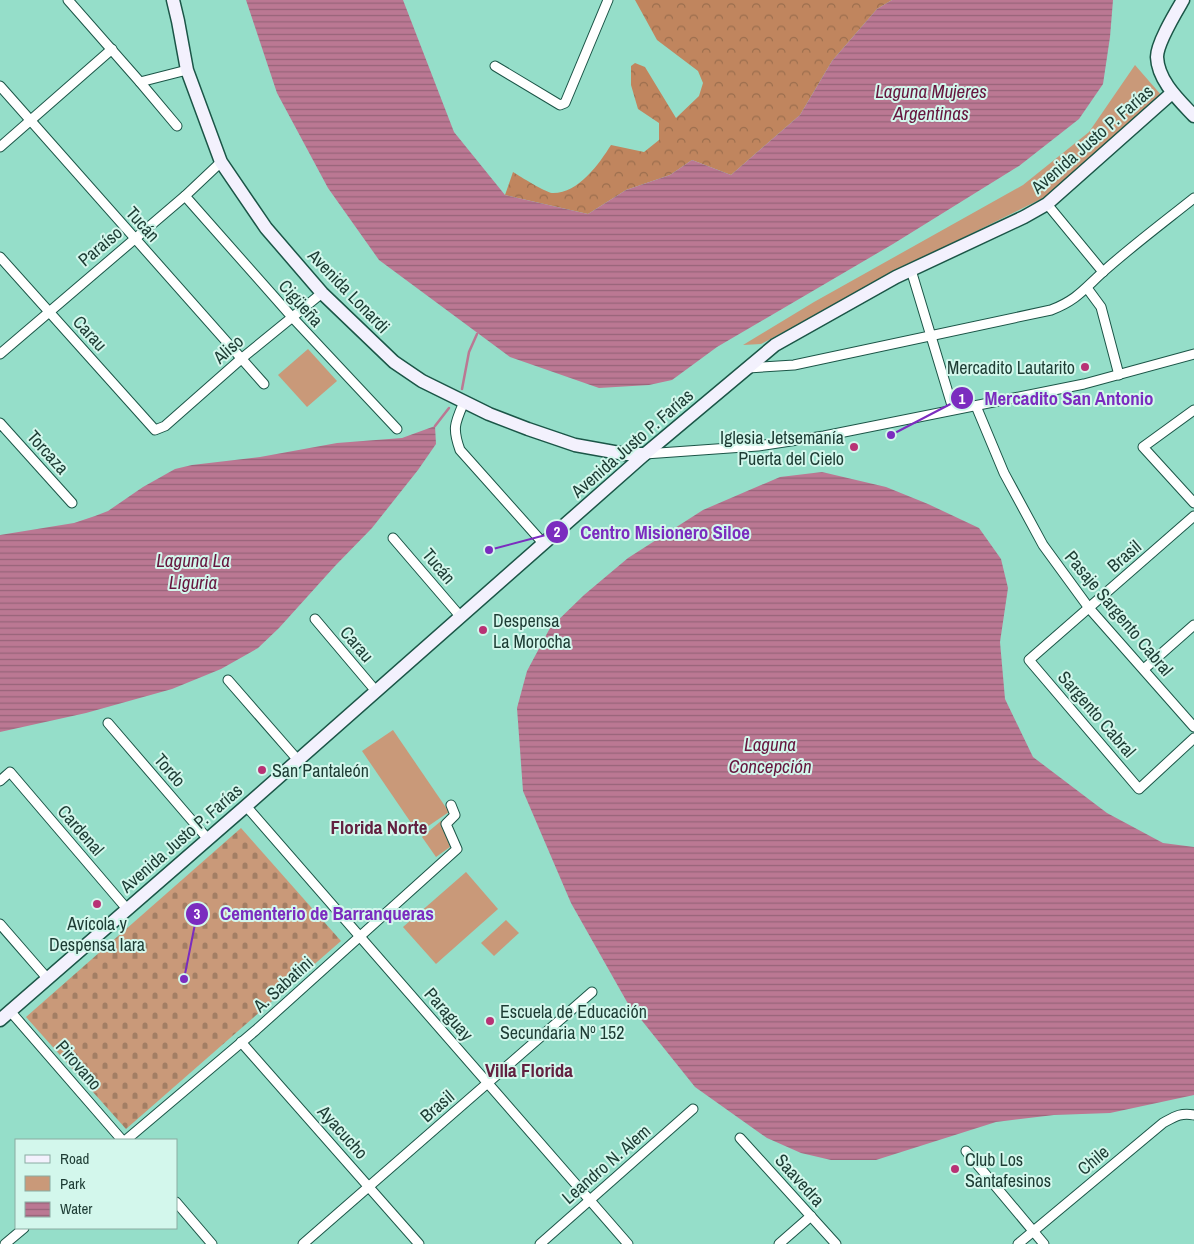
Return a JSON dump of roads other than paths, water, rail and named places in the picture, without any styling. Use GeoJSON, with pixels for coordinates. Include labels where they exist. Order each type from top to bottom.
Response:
{"type":"FeatureCollection","features":[{"type":"Feature","properties":{"kind":"street"},"geometry":{"type":"LineString","coordinates":[[68,0],[177,126]]}},
{"type":"Feature","properties":{"kind":"street","name":"Avenida Lonardi"},"geometry":{"type":"LineString","coordinates":[[173,0],[187,70],[221,162],[266,228],[322,293],[394,362],[422,381],[464,402],[528,429],[575,444],[625,454],[645,454]]}},
{"type":"Feature","properties":{"kind":"street"},"geometry":{"type":"LineString","coordinates":[[495,66],[560,105],[566,103],[608,0]]}},
{"type":"Feature","properties":{"kind":"street"},"geometry":{"type":"LineString","coordinates":[[1183,0],[1165,33],[1157,56],[1160,70],[1172,93],[1194,116]]}},
{"type":"Feature","properties":{"kind":"street"},"geometry":{"type":"LineString","coordinates":[[0,147],[112,49]]}},
{"type":"Feature","properties":{"kind":"street"},"geometry":{"type":"LineString","coordinates":[[140,82],[187,70]]}},
{"type":"Feature","properties":{"kind":"street","name":"Tucán"},"geometry":{"type":"LineString","coordinates":[[0,86],[264,384]]}},
{"type":"Feature","properties":{"kind":"street","name":"Avenida Justo P. Farías"},"geometry":{"type":"LineString","coordinates":[[0,1020],[645,454],[775,345],[911,270],[1024,217],[1047,204],[1172,93]]}},
{"type":"Feature","properties":{"kind":"street","name":"Paraíso"},"geometry":{"type":"LineString","coordinates":[[0,354],[185,196],[221,162]]}},
{"type":"Feature","properties":{"kind":"street","name":"Cigüeña"},"geometry":{"type":"LineString","coordinates":[[185,196],[292,317],[397,430]]}},
{"type":"Feature","properties":{"kind":"street"},"geometry":{"type":"LineString","coordinates":[[748,368],[794,365],[1051,310],[1068,303],[1194,198]]}},
{"type":"Feature","properties":{"kind":"street"},"geometry":{"type":"LineString","coordinates":[[1047,204],[1103,272]]}},
{"type":"Feature","properties":{"kind":"street","name":"Carau"},"geometry":{"type":"LineString","coordinates":[[0,257],[155,430]]}},
{"type":"Feature","properties":{"kind":"street"},"geometry":{"type":"LineString","coordinates":[[911,270],[953,410]]}},
{"type":"Feature","properties":{"kind":"street"},"geometry":{"type":"LineString","coordinates":[[1087,288],[1101,308],[1119,375]]}},
{"type":"Feature","properties":{"kind":"street","name":"Aliso"},"geometry":{"type":"LineString","coordinates":[[155,430],[165,426],[240,359],[322,293]]}},
{"type":"Feature","properties":{"kind":"street"},"geometry":{"type":"LineString","coordinates":[[645,454],[758,446],[824,436],[1084,384],[1194,354]]}},
{"type":"Feature","properties":{"kind":"street"},"geometry":{"type":"LineString","coordinates":[[464,402],[455,422],[456,438],[460,450],[543,543]]}},
{"type":"Feature","properties":{"kind":"street","name":"Pasaje Sargento Cabral"},"geometry":{"type":"LineString","coordinates":[[976,406],[1004,472],[1043,545],[1089,608],[1194,727]]}},
{"type":"Feature","properties":{"kind":"street"},"geometry":{"type":"LineString","coordinates":[[1194,410],[1143,446],[1194,503]]}},
{"type":"Feature","properties":{"kind":"street","name":"Torcaza"},"geometry":{"type":"LineString","coordinates":[[0,423],[72,503]]}},
{"type":"Feature","properties":{"kind":"street","name":"Brasil"},"geometry":{"type":"LineString","coordinates":[[1029,660],[1194,516]]}},
{"type":"Feature","properties":{"kind":"street","name":"Tucán"},"geometry":{"type":"LineString","coordinates":[[393,538],[460,616]]}},
{"type":"Feature","properties":{"kind":"street","name":"Carau"},"geometry":{"type":"LineString","coordinates":[[314,619],[375,690]]}},
{"type":"Feature","properties":{"kind":"street"},"geometry":{"type":"LineString","coordinates":[[1144,669],[1194,626]]}},
{"type":"Feature","properties":{"kind":"street","name":"Sargento Cabral"},"geometry":{"type":"LineString","coordinates":[[1029,660],[1139,789],[1194,738]]}},
{"type":"Feature","properties":{"kind":"street"},"geometry":{"type":"LineString","coordinates":[[228,680],[297,759]]}},
{"type":"Feature","properties":{"kind":"street","name":"Tordo"},"geometry":{"type":"LineString","coordinates":[[108,723],[207,838]]}},
{"type":"Feature","properties":{"kind":"street","name":"Cardenal"},"geometry":{"type":"LineString","coordinates":[[0,781],[10,772],[127,909]]}},
{"type":"Feature","properties":{"kind":"street","name":"Paraguay"},"geometry":{"type":"LineString","coordinates":[[246,806],[628,1244]]}},
{"type":"Feature","properties":{"kind":"street","name":"A. Sabatini"},"geometry":{"type":"LineString","coordinates":[[127,1139],[241,1042],[458,849],[446,824],[455,816],[451,806]]}},
{"type":"Feature","properties":{"kind":"street"},"geometry":{"type":"LineString","coordinates":[[0,924],[47,978]]}},
{"type":"Feature","properties":{"kind":"street","name":"Brasil"},"geometry":{"type":"LineString","coordinates":[[303,1244],[592,992]]}},
{"type":"Feature","properties":{"kind":"street","name":"Pirovano"},"geometry":{"type":"LineString","coordinates":[[10,1011],[121,1139]]}},
{"type":"Feature","properties":{"kind":"street","name":"Ayacucho"},"geometry":{"type":"LineString","coordinates":[[241,1042],[419,1244]]}},
{"type":"Feature","properties":{"kind":"street","name":"Leandro N. Alem"},"geometry":{"type":"LineString","coordinates":[[540,1244],[693,1109]]}},
{"type":"Feature","properties":{"kind":"street","name":"Chile"},"geometry":{"type":"LineString","coordinates":[[1018,1244],[1163,1123],[1177,1115],[1185,1113],[1194,1115]]}},
{"type":"Feature","properties":{"kind":"street","name":"Saavedra"},"geometry":{"type":"LineString","coordinates":[[740,1138],[836,1244]]}},
{"type":"Feature","properties":{"kind":"street"},"geometry":{"type":"LineString","coordinates":[[966,1151],[1044,1244]]}},
{"type":"Feature","properties":{"kind":"street"},"geometry":{"type":"LineString","coordinates":[[178,1204],[212,1244]]}},
{"type":"Feature","properties":{"kind":"street"},"geometry":{"type":"LineString","coordinates":[[778,1244],[811,1216]]}},
{"type":"Feature","properties":{"kind":"street"},"geometry":{"type":"LineString","coordinates":[[0,1240],[4,1244],[23,1229]]}},
{"type":"Feature","properties":{"kind":"water","name":"Laguna Mujeres Argentinas"},"geometry":{"type":"Polygon","coordinates":[[[246,0],[403,0],[454,132],[505,195],[588,214],[626,190],[670,175],[692,160],[731,175],[800,115],[832,61],[877,9],[892,0],[1113,0],[1103,84],[1079,119],[1019,166],[893,244],[717,347],[672,380],[649,385],[599,388],[510,357],[379,260],[328,188],[277,93],[246,0]]]}},
{"type":"Feature","properties":{"kind":"water","name":"Laguna La Liguria"},"geometry":{"type":"Polygon","coordinates":[[[435,426],[436,444],[372,528],[258,648],[221,669],[172,689],[86,713],[0,732],[0,535],[74,523],[95,516],[108,511],[143,487],[175,469],[192,465],[260,457],[337,443],[402,438],[435,426]]]}},
{"type":"Feature","properties":{"kind":"water","name":"Laguna Concepción"},"geometry":{"type":"Polygon","coordinates":[[[822,472],[886,487],[979,528],[1001,559],[1008,588],[1000,642],[1005,699],[1033,757],[1107,813],[1163,843],[1194,847],[1194,1095],[1110,1113],[1054,1115],[996,1122],[876,1160],[831,1160],[801,1153],[767,1138],[695,1087],[627,1002],[571,903],[523,791],[517,708],[527,671],[550,628],[584,595],[628,558],[703,510],[780,477],[822,472]]]}},
{"type":"Feature","properties":{"kind":"waterway"},"geometry":{"type":"LineString","coordinates":[[462,389],[469,352],[477,334]]}},
{"type":"Feature","properties":{"kind":"waterway"},"geometry":{"type":"LineString","coordinates":[[435,426],[449,408]]}},
{"type":"Feature","properties":{"kind":"place","name":"Mercadito Lautarito"},"geometry":{"type":"Point","coordinates":[1085,367]}},
{"type":"Feature","properties":{"kind":"place","name":"Mercadito San Antonio"},"geometry":{"type":"Point","coordinates":[891,435]}},
{"type":"Feature","properties":{"kind":"place","name":"Iglesia Jetsemanía Puerta del Cielo"},"geometry":{"type":"Point","coordinates":[854,447]}},
{"type":"Feature","properties":{"kind":"place","name":"Centro Misionero Siloe"},"geometry":{"type":"Point","coordinates":[489,550]}},
{"type":"Feature","properties":{"kind":"place","name":"Despensa La Morocha"},"geometry":{"type":"Point","coordinates":[483,630]}},
{"type":"Feature","properties":{"kind":"place","name":"San Pantaleón"},"geometry":{"type":"Point","coordinates":[262,770]}},
{"type":"Feature","properties":{"kind":"place","name":"Avícola y Despensa Iara"},"geometry":{"type":"Point","coordinates":[97,904]}},
{"type":"Feature","properties":{"kind":"place","name":"Cementerio de Barranqueras"},"geometry":{"type":"Point","coordinates":[184,979]}},
{"type":"Feature","properties":{"kind":"place","name":"Escuela de Educación Secundaria Nº 152"},"geometry":{"type":"Point","coordinates":[490,1021]}},
{"type":"Feature","properties":{"kind":"place","name":"Club Los Santafesinos"},"geometry":{"type":"Point","coordinates":[955,1169]}},
{"type":"Feature","properties":{"kind":"district","name":"Florida Norte"},"geometry":{"type":"Point","coordinates":[379,827]}},
{"type":"Feature","properties":{"kind":"district","name":"Villa Florida"},"geometry":{"type":"Point","coordinates":[529,1070]}}]}
